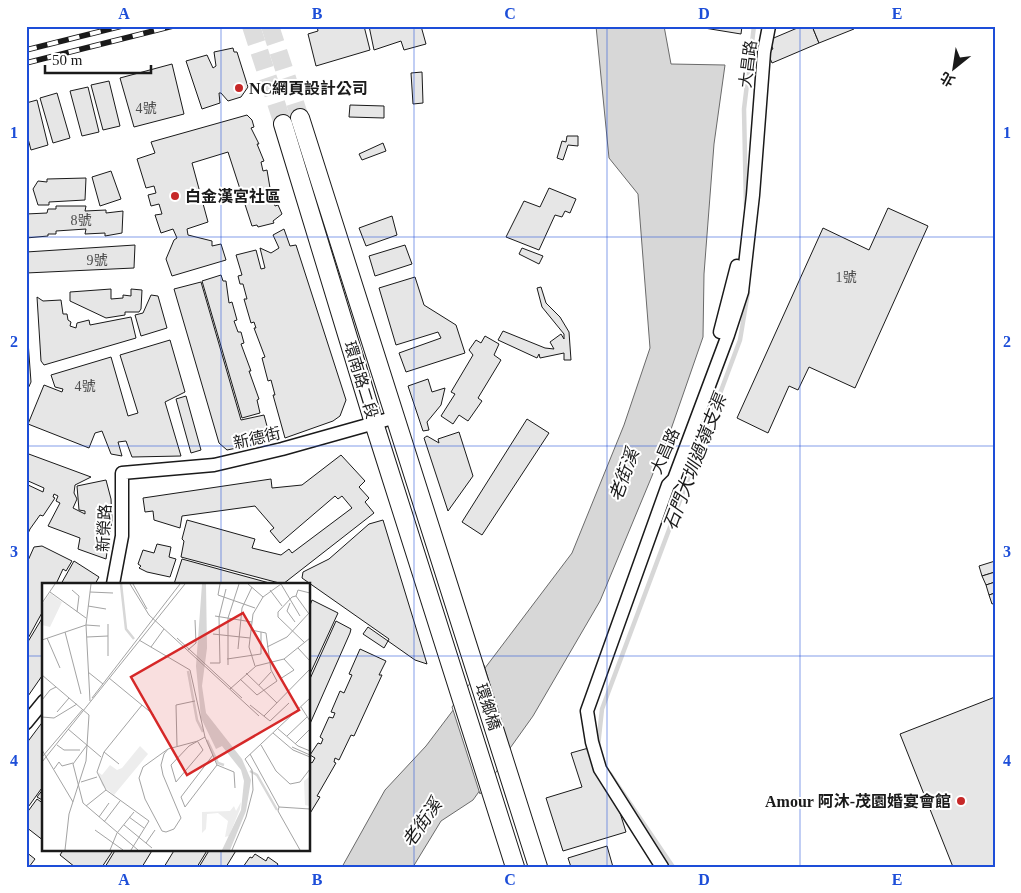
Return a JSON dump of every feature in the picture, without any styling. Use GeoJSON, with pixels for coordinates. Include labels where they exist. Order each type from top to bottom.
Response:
{"type":"FeatureCollection","features":[{"type":"Feature","properties":{"kind":"main road","name":"環南路二段"},"geometry":{"type":"LineString","coordinates":[[300,118],[460,620]]}},
{"type":"Feature","properties":{"kind":"main road","name":"環南路二段"},"geometry":{"type":"LineString","coordinates":[[283,124],[316,227],[374,423],[442,635]]}},
{"type":"Feature","properties":{"kind":"main road"},"geometry":{"type":"LineString","coordinates":[[316,227],[333,222]]}},
{"type":"Feature","properties":{"kind":"main road","name":"環鄉橋"},"geometry":{"type":"LineString","coordinates":[[460,620],[538,867]]}},
{"type":"Feature","properties":{"kind":"main road","name":"環鄉橋"},"geometry":{"type":"LineString","coordinates":[[442,635],[516,867]]}},
{"type":"Feature","properties":{"kind":"street","name":"大昌路"},"geometry":{"type":"LineString","coordinates":[[662,867],[600,769],[592,742],[587,711],[668,485],[674,479],[728,335],[742,292],[764,52],[769,28]]}},
{"type":"Feature","properties":{"kind":"street","name":"新德街"},"geometry":{"type":"LineString","coordinates":[[122,473],[214,464],[282,449],[396,417]]}},
{"type":"Feature","properties":{"kind":"street","name":"新榮路"},"geometry":{"type":"LineString","coordinates":[[113,583],[122,536],[122,473]]}},
{"type":"Feature","properties":{"kind":"street"},"geometry":{"type":"LineString","coordinates":[[26,723],[42,703]]}},
{"type":"Feature","properties":{"kind":"water","name":"老街溪"},"geometry":{"type":"Polygon","coordinates":[[[596,26],[664,26],[671,64],[725,65],[714,144],[704,274],[703,337],[669,435],[600,601],[533,716],[473,800],[441,821],[413,867],[342,867],[385,790],[426,746],[572,553],[624,425],[650,348],[638,194],[609,158],[596,26]]]}},
{"type":"Feature","properties":{"kind":"pier"},"geometry":{"type":"Polygon","coordinates":[[[484,665],[510,753],[480,794],[452,707],[484,665]]]}},
{"type":"Feature","properties":{"kind":"building"},"geometry":{"type":"Polygon","coordinates":[[[317,26],[364,26],[370,50],[316,66],[308,34],[318,31],[317,26]]]}},
{"type":"Feature","properties":{"kind":"building"},"geometry":{"type":"Polygon","coordinates":[[[369,26],[421,26],[426,44],[404,50],[401,41],[374,50],[369,26]]]}},
{"type":"Feature","properties":{"kind":"building"},"geometry":{"type":"Polygon","coordinates":[[[692,26],[742,26],[741,34],[692,26]]]}},
{"type":"Feature","properties":{"kind":"building"},"geometry":{"type":"Polygon","coordinates":[[[802,26],[812,26],[819,43],[772,63],[767,51],[773,49],[769,40],[802,26]]]}},
{"type":"Feature","properties":{"kind":"building"},"geometry":{"type":"Polygon","coordinates":[[[812,26],[853,26],[854,29],[819,43],[812,26]]]}},
{"type":"Feature","properties":{"kind":"building"},"geometry":{"type":"Polygon","coordinates":[[[233,48],[234,52],[237,52],[248,87],[241,97],[228,101],[219,93],[220,103],[202,109],[186,61],[207,55],[213,68],[216,66],[214,52],[233,48]]]}},
{"type":"Feature","properties":{"kind":"building"},"geometry":{"type":"Polygon","coordinates":[[[172,64],[184,114],[134,127],[120,78],[172,64]]]}},
{"type":"Feature","properties":{"kind":"building"},"geometry":{"type":"Polygon","coordinates":[[[422,72],[423,103],[413,104],[411,73],[422,72]]]}},
{"type":"Feature","properties":{"kind":"building"},"geometry":{"type":"Polygon","coordinates":[[[109,81],[120,126],[103,130],[91,85],[109,81]]]}},
{"type":"Feature","properties":{"kind":"building"},"geometry":{"type":"Polygon","coordinates":[[[88,87],[99,132],[82,136],[70,91],[88,87]]]}},
{"type":"Feature","properties":{"kind":"building"},"geometry":{"type":"Polygon","coordinates":[[[57,93],[70,138],[53,143],[40,98],[57,93]]]}},
{"type":"Feature","properties":{"kind":"building"},"geometry":{"type":"Polygon","coordinates":[[[37,100],[48,145],[31,150],[26,131],[26,103],[37,100]]]}},
{"type":"Feature","properties":{"kind":"building"},"geometry":{"type":"Polygon","coordinates":[[[350,105],[384,106],[384,118],[349,117],[350,105]]]}},
{"type":"Feature","properties":{"kind":"building","name":"白金漢宮社區"},"geometry":{"type":"Polygon","coordinates":[[[247,115],[252,120],[254,127],[251,128],[259,144],[257,144],[264,161],[261,162],[263,171],[267,170],[270,188],[272,188],[276,198],[272,198],[275,206],[278,205],[282,214],[273,221],[274,223],[258,227],[257,225],[252,226],[228,152],[192,163],[208,222],[187,229],[188,235],[212,241],[212,246],[221,244],[226,260],[172,276],[166,259],[174,240],[177,238],[173,229],[161,233],[155,215],[162,214],[159,204],[151,206],[148,195],[156,193],[154,186],[146,188],[137,159],[155,153],[151,142],[247,115]]]}},
{"type":"Feature","properties":{"kind":"building"},"geometry":{"type":"Polygon","coordinates":[[[567,136],[578,136],[578,146],[568,145],[563,160],[557,158],[562,141],[566,142],[567,136]]]}},
{"type":"Feature","properties":{"kind":"building"},"geometry":{"type":"Polygon","coordinates":[[[383,143],[386,151],[362,160],[359,154],[383,143]]]}},
{"type":"Feature","properties":{"kind":"building"},"geometry":{"type":"Polygon","coordinates":[[[111,171],[121,199],[100,206],[92,177],[111,171]]]}},
{"type":"Feature","properties":{"kind":"building"},"geometry":{"type":"Polygon","coordinates":[[[86,178],[85,200],[49,202],[49,205],[38,205],[33,189],[38,181],[47,182],[47,179],[86,178]]]}},
{"type":"Feature","properties":{"kind":"building"},"geometry":{"type":"Polygon","coordinates":[[[549,188],[576,199],[570,213],[565,211],[562,217],[555,215],[539,250],[506,237],[524,201],[540,207],[549,188]]]}},
{"type":"Feature","properties":{"kind":"building"},"geometry":{"type":"Polygon","coordinates":[[[56,206],[86,206],[85,211],[106,210],[106,213],[123,211],[122,233],[105,236],[105,233],[85,234],[86,229],[56,231],[56,234],[48,234],[48,236],[26,238],[26,214],[47,213],[48,209],[56,209],[56,206]]]}},
{"type":"Feature","properties":{"kind":"building"},"geometry":{"type":"Polygon","coordinates":[[[888,208],[928,226],[855,388],[809,367],[798,390],[789,386],[768,433],[737,418],[823,228],[869,250],[888,208]]]}},
{"type":"Feature","properties":{"kind":"building"},"geometry":{"type":"Polygon","coordinates":[[[392,216],[397,235],[366,246],[359,228],[392,216]]]}},
{"type":"Feature","properties":{"kind":"building"},"geometry":{"type":"Polygon","coordinates":[[[284,229],[290,246],[296,245],[346,400],[340,416],[333,421],[285,438],[273,395],[275,395],[271,380],[268,381],[262,358],[265,357],[254,328],[256,328],[254,322],[251,323],[244,299],[247,299],[243,284],[240,284],[238,276],[242,275],[236,255],[256,250],[261,269],[265,268],[260,248],[271,253],[279,248],[273,235],[284,229]]]}},
{"type":"Feature","properties":{"kind":"building"},"geometry":{"type":"Polygon","coordinates":[[[135,245],[134,268],[26,273],[26,252],[135,245]]]}},
{"type":"Feature","properties":{"kind":"building"},"geometry":{"type":"Polygon","coordinates":[[[405,245],[412,264],[375,276],[369,256],[405,245]]]}},
{"type":"Feature","properties":{"kind":"building"},"geometry":{"type":"Polygon","coordinates":[[[522,248],[543,256],[539,264],[519,254],[522,248]]]}},
{"type":"Feature","properties":{"kind":"building"},"geometry":{"type":"Polygon","coordinates":[[[221,275],[223,281],[226,281],[229,303],[232,302],[237,320],[234,321],[238,332],[241,332],[244,343],[241,344],[259,399],[257,400],[260,413],[242,418],[202,281],[221,275]]]}},
{"type":"Feature","properties":{"kind":"building"},"geometry":{"type":"Polygon","coordinates":[[[415,277],[424,305],[456,325],[465,353],[406,372],[399,353],[441,338],[438,332],[396,345],[379,288],[415,277]]]}},
{"type":"Feature","properties":{"kind":"building"},"geometry":{"type":"Polygon","coordinates":[[[201,282],[241,420],[264,415],[271,441],[227,450],[219,443],[174,289],[201,282]]]}},
{"type":"Feature","properties":{"kind":"building"},"geometry":{"type":"Polygon","coordinates":[[[541,287],[546,303],[560,317],[569,332],[571,360],[564,360],[564,353],[540,358],[539,354],[537,358],[498,340],[503,331],[545,348],[554,349],[550,342],[561,334],[564,339],[564,334],[542,307],[537,288],[541,287]]]}},
{"type":"Feature","properties":{"kind":"building"},"geometry":{"type":"Polygon","coordinates":[[[111,289],[111,299],[123,298],[123,295],[131,296],[131,289],[142,290],[141,309],[139,312],[125,312],[125,315],[106,318],[70,301],[70,292],[111,289]]]}},
{"type":"Feature","properties":{"kind":"building"},"geometry":{"type":"Polygon","coordinates":[[[151,295],[158,296],[167,328],[141,336],[135,315],[143,313],[151,295]]]}},
{"type":"Feature","properties":{"kind":"building"},"geometry":{"type":"Polygon","coordinates":[[[37,297],[43,301],[61,300],[63,314],[67,314],[68,320],[71,322],[70,326],[76,328],[77,323],[89,320],[90,325],[131,317],[136,338],[44,365],[41,361],[37,297]]]}},
{"type":"Feature","properties":{"kind":"building"},"geometry":{"type":"Polygon","coordinates":[[[26,314],[31,382],[26,393],[26,314]]]}},
{"type":"Feature","properties":{"kind":"building"},"geometry":{"type":"Polygon","coordinates":[[[485,336],[499,344],[494,355],[501,360],[478,398],[482,401],[468,421],[459,415],[453,424],[441,416],[455,394],[451,392],[473,355],[469,350],[476,340],[481,343],[485,336]]]}},
{"type":"Feature","properties":{"kind":"building"},"geometry":{"type":"Polygon","coordinates":[[[170,340],[185,392],[165,402],[181,456],[132,457],[126,441],[118,442],[122,456],[111,454],[102,431],[95,433],[89,448],[28,424],[44,385],[62,392],[63,389],[55,387],[51,375],[111,357],[128,416],[138,413],[120,355],[170,340]]]}},
{"type":"Feature","properties":{"kind":"building"},"geometry":{"type":"Polygon","coordinates":[[[428,379],[432,392],[445,388],[441,405],[427,422],[429,430],[423,431],[408,386],[428,379]]]}},
{"type":"Feature","properties":{"kind":"building"},"geometry":{"type":"Polygon","coordinates":[[[186,396],[201,450],[191,453],[176,399],[186,396]]]}},
{"type":"Feature","properties":{"kind":"building"},"geometry":{"type":"Polygon","coordinates":[[[527,419],[549,433],[482,535],[462,522],[527,419]]]}},
{"type":"Feature","properties":{"kind":"building"},"geometry":{"type":"Polygon","coordinates":[[[459,432],[473,476],[448,511],[424,438],[427,436],[439,443],[438,439],[459,432]]]}},
{"type":"Feature","properties":{"kind":"building"},"geometry":{"type":"Polygon","coordinates":[[[26,453],[91,477],[75,485],[74,493],[77,499],[73,508],[85,514],[85,511],[79,510],[77,486],[106,480],[111,499],[112,520],[106,559],[78,549],[80,538],[48,526],[60,503],[56,501],[58,496],[54,494],[53,497],[55,498],[43,516],[40,515],[26,538],[26,484],[43,492],[44,488],[26,480],[26,453]]]}},
{"type":"Feature","properties":{"kind":"building"},"geometry":{"type":"Polygon","coordinates":[[[341,455],[365,481],[359,487],[369,498],[365,502],[374,513],[284,583],[181,557],[184,541],[182,539],[187,520],[255,539],[252,548],[281,555],[289,549],[292,553],[352,508],[342,496],[338,499],[335,496],[280,543],[270,531],[274,528],[255,506],[182,516],[180,528],[154,520],[153,511],[145,512],[143,498],[271,479],[272,488],[302,485],[341,455]]]}},
{"type":"Feature","properties":{"kind":"building"},"geometry":{"type":"Polygon","coordinates":[[[383,520],[427,664],[415,660],[388,641],[389,639],[302,578],[303,572],[329,559],[369,524],[383,520]]]}},
{"type":"Feature","properties":{"kind":"building"},"geometry":{"type":"Polygon","coordinates":[[[157,544],[171,547],[169,557],[176,559],[170,577],[147,572],[139,568],[141,566],[138,564],[143,550],[154,553],[157,544]]]}},
{"type":"Feature","properties":{"kind":"building"},"geometry":{"type":"Polygon","coordinates":[[[42,546],[72,561],[66,571],[63,569],[56,583],[42,583],[42,613],[26,642],[26,565],[34,547],[42,546]]]}},
{"type":"Feature","properties":{"kind":"building"},"geometry":{"type":"Polygon","coordinates":[[[182,559],[269,583],[174,583],[182,559]]]}},
{"type":"Feature","properties":{"kind":"building"},"geometry":{"type":"Polygon","coordinates":[[[74,561],[99,577],[96,583],[62,583],[74,561]]]}},
{"type":"Feature","properties":{"kind":"building"},"geometry":{"type":"Polygon","coordinates":[[[995,561],[995,572],[982,576],[979,566],[995,561]]]}},
{"type":"Feature","properties":{"kind":"building"},"geometry":{"type":"Polygon","coordinates":[[[995,572],[995,582],[986,585],[982,576],[995,572]]]}},
{"type":"Feature","properties":{"kind":"building"},"geometry":{"type":"Polygon","coordinates":[[[995,582],[995,593],[989,595],[986,585],[995,582]]]}},
{"type":"Feature","properties":{"kind":"building"},"geometry":{"type":"Polygon","coordinates":[[[995,593],[995,603],[992,604],[989,595],[995,593]]]}},
{"type":"Feature","properties":{"kind":"building"},"geometry":{"type":"Polygon","coordinates":[[[312,600],[338,613],[310,674],[310,605],[312,600]]]}},
{"type":"Feature","properties":{"kind":"building"},"geometry":{"type":"Polygon","coordinates":[[[42,618],[42,676],[26,699],[26,645],[42,618]]]}},
{"type":"Feature","properties":{"kind":"building"},"geometry":{"type":"Polygon","coordinates":[[[336,621],[351,629],[310,724],[310,679],[336,621]]]}},
{"type":"Feature","properties":{"kind":"building"},"geometry":{"type":"Polygon","coordinates":[[[368,627],[388,641],[384,648],[363,634],[368,627]]]}},
{"type":"Feature","properties":{"kind":"building"},"geometry":{"type":"Polygon","coordinates":[[[360,649],[386,661],[379,675],[382,675],[354,736],[351,735],[339,760],[335,758],[334,762],[336,763],[317,796],[320,797],[310,813],[310,762],[312,763],[315,758],[310,755],[318,743],[321,744],[323,739],[320,737],[329,717],[333,718],[335,713],[331,712],[340,691],[344,693],[352,675],[349,674],[360,649]]]}},
{"type":"Feature","properties":{"kind":"building","name":"Amour 阿沐-茂園婚宴會館"},"geometry":{"type":"Polygon","coordinates":[[[995,697],[995,867],[953,867],[900,734],[995,697]]]}},
{"type":"Feature","properties":{"kind":"building"},"geometry":{"type":"Polygon","coordinates":[[[42,723],[42,788],[26,810],[26,744],[42,723]]]}},
{"type":"Feature","properties":{"kind":"building"},"geometry":{"type":"Polygon","coordinates":[[[599,745],[626,832],[563,851],[546,798],[582,787],[571,753],[599,745]]]}},
{"type":"Feature","properties":{"kind":"building"},"geometry":{"type":"Polygon","coordinates":[[[42,791],[42,800],[37,797],[42,791]]]}},
{"type":"Feature","properties":{"kind":"building"},"geometry":{"type":"Polygon","coordinates":[[[37,799],[42,803],[42,839],[26,827],[26,814],[37,799]]]}},
{"type":"Feature","properties":{"kind":"building"},"geometry":{"type":"Polygon","coordinates":[[[607,846],[613,867],[571,867],[568,858],[607,846]]]}},
{"type":"Feature","properties":{"kind":"building"},"geometry":{"type":"Polygon","coordinates":[[[63,850],[109,850],[112,852],[102,867],[75,867],[60,855],[63,850]]]}},
{"type":"Feature","properties":{"kind":"building"},"geometry":{"type":"Polygon","coordinates":[[[115,850],[152,850],[142,867],[105,867],[115,850]]]}},
{"type":"Feature","properties":{"kind":"building"},"geometry":{"type":"Polygon","coordinates":[[[174,850],[207,850],[197,867],[164,867],[174,850]]]}},
{"type":"Feature","properties":{"kind":"building"},"geometry":{"type":"Polygon","coordinates":[[[209,850],[236,850],[226,867],[199,867],[209,850]]]}},
{"type":"Feature","properties":{"kind":"building"},"geometry":{"type":"Polygon","coordinates":[[[26,852],[35,859],[29,867],[26,867],[26,852]]]}},
{"type":"Feature","properties":{"kind":"building"},"geometry":{"type":"Polygon","coordinates":[[[255,854],[266,861],[268,857],[278,864],[276,867],[243,867],[250,857],[252,858],[255,854]]]}},
{"type":"Feature","properties":{"kind":"waterway","name":"石門大圳過嶺支渠"},"geometry":{"type":"LineString","coordinates":[[746,207],[744,109],[754,26]]}},
{"type":"Feature","properties":{"kind":"waterway","name":"石門大圳過嶺支渠"},"geometry":{"type":"LineString","coordinates":[[598,746],[602,709],[740,340],[748,292]]}},
{"type":"Feature","properties":{"kind":"waterway","name":"石門大圳過嶺支渠"},"geometry":{"type":"LineString","coordinates":[[610,774],[673,867]]}},
{"type":"Feature","properties":{"kind":"tunnel"},"geometry":{"type":"LineString","coordinates":[[251,26],[283,124]]}},
{"type":"Feature","properties":{"kind":"tunnel"},"geometry":{"type":"LineString","coordinates":[[270,26],[300,118]]}},
{"type":"Feature","properties":{"kind":"railway"},"geometry":{"type":"LineString","coordinates":[[26,50],[122,26]]}},
{"type":"Feature","properties":{"kind":"railway"},"geometry":{"type":"LineString","coordinates":[[26,63],[173,26]]}},
{"type":"Feature","properties":{"kind":"place","name":"NC網頁設計公司"},"geometry":{"type":"Point","coordinates":[239,88]}},
{"type":"Feature","properties":{"kind":"place","name":"白金漢宮社區"},"geometry":{"type":"Point","coordinates":[175,196]}},
{"type":"Feature","properties":{"kind":"place","name":"Amour 阿沐-茂園婚宴會館"},"geometry":{"type":"Point","coordinates":[961,801]}}]}
